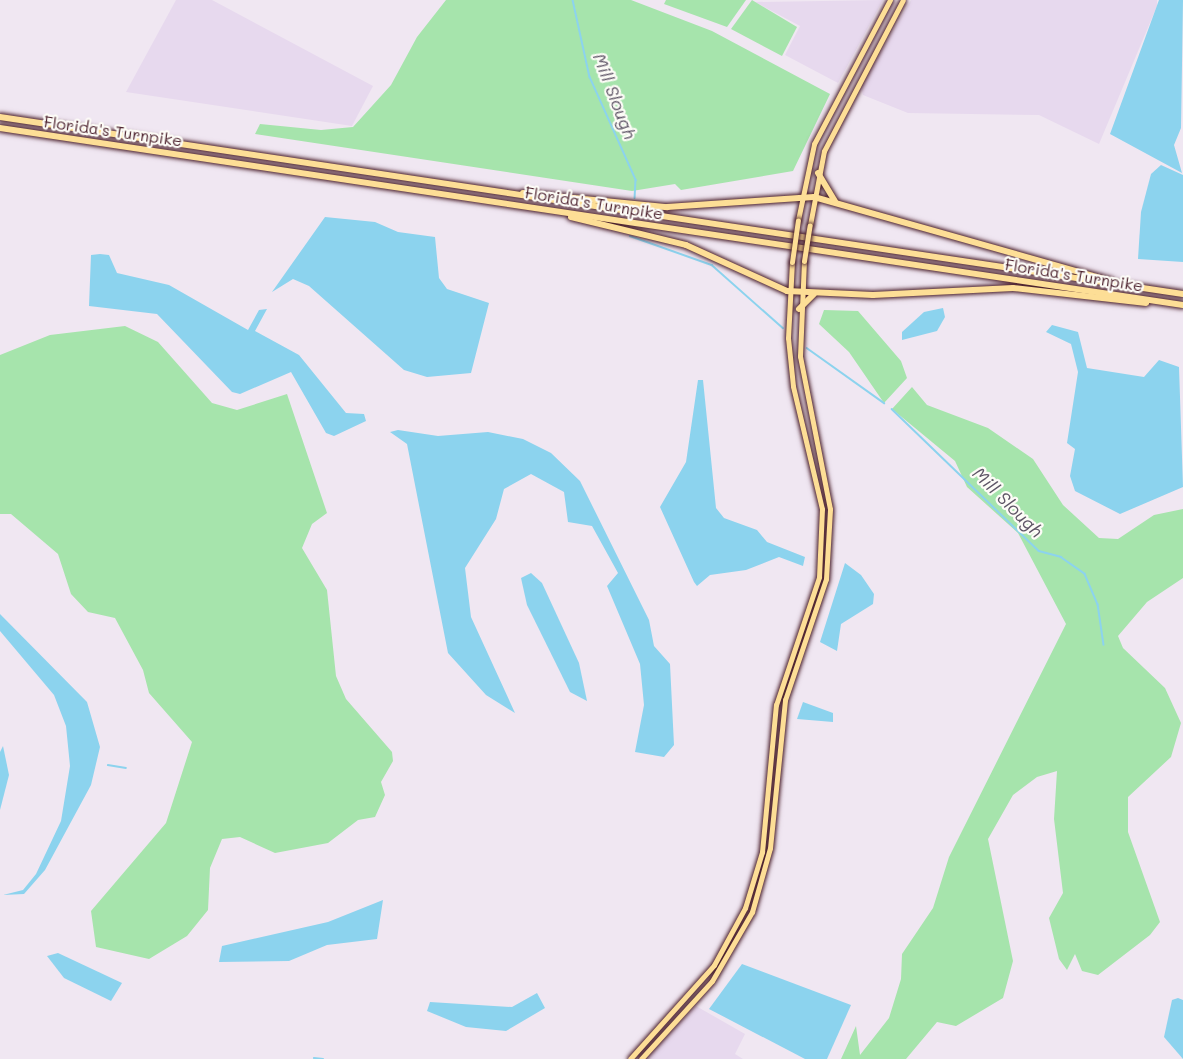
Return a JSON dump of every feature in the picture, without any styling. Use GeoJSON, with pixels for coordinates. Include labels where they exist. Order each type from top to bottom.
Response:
{"type":"FeatureCollection","features":[{"type":"Feature","properties":{"kind":"highway","name":"Florida's Turnpike"},"geometry":{"type":"LineString","coordinates":[[0,117],[1183,294]]}},
{"type":"Feature","properties":{"kind":"highway","name":"Florida's Turnpike"},"geometry":{"type":"LineString","coordinates":[[0,128],[1183,306]]}},
{"type":"Feature","properties":{"kind":"highway"},"geometry":{"type":"LineString","coordinates":[[818,173],[825,192],[841,205]]}},
{"type":"Feature","properties":{"kind":"highway"},"geometry":{"type":"LineString","coordinates":[[432,182],[645,207],[801,195],[1123,285]]}},
{"type":"Feature","properties":{"kind":"highway"},"geometry":{"type":"LineString","coordinates":[[541,209],[686,245],[787,291],[817,293],[1013,288],[1183,306]]}},
{"type":"Feature","properties":{"kind":"highway"},"geometry":{"type":"LineString","coordinates":[[800,309],[817,293]]}},
{"type":"Feature","properties":{"kind":"main road"},"geometry":{"type":"LineString","coordinates":[[630,1059],[700,983],[737,925],[762,852],[776,705],[815,591],[823,538],[818,482],[793,386],[787,291],[801,195],[819,132],[890,0]]}},
{"type":"Feature","properties":{"kind":"main road"},"geometry":{"type":"LineString","coordinates":[[641,1059],[700,996],[744,929],[765,876],[785,700],[822,595],[831,545],[828,495],[802,382],[800,292],[814,197],[818,173],[836,125],[903,0]]}},
{"type":"Feature","properties":{"kind":"main road"},"geometry":{"type":"LineString","coordinates":[[769,766],[777,779]]}},
{"type":"Feature","properties":{"kind":"main road"},"geometry":{"type":"LineString","coordinates":[[769,782],[776,795]]}},
{"type":"Feature","properties":{"kind":"shaded area"},"geometry":{"type":"Polygon","coordinates":[[[176,0],[212,0],[373,86],[352,126],[126,92],[176,0]]]}},
{"type":"Feature","properties":{"kind":"shaded area"},"geometry":{"type":"Polygon","coordinates":[[[883,0],[838,83],[785,55],[800,26],[755,2],[883,0]]]}},
{"type":"Feature","properties":{"kind":"shaded area"},"geometry":{"type":"Polygon","coordinates":[[[911,0],[1157,0],[1157,6],[1099,144],[1039,115],[908,113],[863,95],[861,86],[911,0]]]}},
{"type":"Feature","properties":{"kind":"shaded area"},"geometry":{"type":"Polygon","coordinates":[[[696,1006],[745,1034],[735,1054],[743,1059],[645,1059],[696,1006]]]}},
{"type":"Feature","properties":{"kind":"green space"},"geometry":{"type":"Polygon","coordinates":[[[446,0],[631,0],[712,31],[830,94],[793,171],[681,190],[675,184],[632,191],[255,134],[260,124],[321,130],[353,127],[391,85],[417,37],[446,0]]]}},
{"type":"Feature","properties":{"kind":"green space"},"geometry":{"type":"Polygon","coordinates":[[[666,0],[746,0],[727,27],[664,4],[666,0]]]}},
{"type":"Feature","properties":{"kind":"green space"},"geometry":{"type":"Polygon","coordinates":[[[752,0],[797,27],[782,56],[731,29],[752,0]]]}},
{"type":"Feature","properties":{"kind":"green space"},"geometry":{"type":"Polygon","coordinates":[[[824,310],[858,311],[901,361],[907,378],[884,403],[849,352],[819,324],[824,310]]]}},
{"type":"Feature","properties":{"kind":"green space"},"geometry":{"type":"Polygon","coordinates":[[[125,326],[158,342],[212,403],[237,410],[287,394],[327,513],[312,524],[302,548],[327,590],[336,676],[346,699],[392,752],[393,761],[381,782],[385,795],[375,817],[358,820],[328,843],[275,853],[240,837],[222,839],[210,868],[208,910],[187,936],[149,959],[96,947],[91,911],[166,823],[192,742],[149,693],[143,670],[115,618],[88,612],[71,594],[58,554],[11,514],[0,514],[0,355],[50,335],[125,326]]]}},
{"type":"Feature","properties":{"kind":"green space","name":"Mill Slough"},"geometry":{"type":"Polygon","coordinates":[[[912,387],[927,405],[988,428],[1033,459],[1063,505],[1099,538],[1118,539],[1154,515],[1183,509],[1183,578],[1147,602],[1118,636],[1123,648],[1165,688],[1181,723],[1171,757],[1128,797],[1128,832],[1160,922],[1150,935],[1098,975],[1082,971],[1075,954],[1067,970],[1059,959],[1049,918],[1063,893],[1054,819],[1057,771],[1037,777],[1013,795],[988,839],[1013,961],[1003,998],[956,1026],[937,1022],[906,1059],[841,1059],[856,1026],[860,1055],[889,1018],[901,979],[902,954],[933,908],[949,857],[1066,624],[1018,533],[967,487],[955,461],[892,409],[912,387]]]}},
{"type":"Feature","properties":{"kind":"water"},"geometry":{"type":"Polygon","coordinates":[[[1159,0],[1183,0],[1181,128],[1174,145],[1182,173],[1110,134],[1159,0]]]}},
{"type":"Feature","properties":{"kind":"water"},"geometry":{"type":"Polygon","coordinates":[[[1161,165],[1183,175],[1183,262],[1138,259],[1141,212],[1151,174],[1161,165]]]}},
{"type":"Feature","properties":{"kind":"water"},"geometry":{"type":"Polygon","coordinates":[[[325,217],[375,222],[398,232],[435,237],[439,278],[447,289],[489,303],[471,373],[427,377],[404,370],[309,286],[293,279],[272,292],[325,217]]]}},
{"type":"Feature","properties":{"kind":"water"},"geometry":{"type":"Polygon","coordinates":[[[91,255],[109,255],[117,273],[169,285],[248,330],[259,310],[267,309],[255,331],[299,355],[346,413],[364,414],[366,421],[334,436],[326,433],[291,372],[240,394],[232,392],[157,314],[89,306],[91,255]]]}},
{"type":"Feature","properties":{"kind":"water"},"geometry":{"type":"Polygon","coordinates":[[[943,308],[945,317],[937,331],[902,340],[902,332],[924,312],[943,308]]]}},
{"type":"Feature","properties":{"kind":"water"},"geometry":{"type":"Polygon","coordinates":[[[1052,325],[1078,332],[1087,368],[1144,377],[1159,360],[1179,367],[1183,487],[1120,514],[1075,491],[1070,476],[1075,449],[1067,443],[1078,372],[1071,344],[1046,332],[1052,325]]]}},
{"type":"Feature","properties":{"kind":"water"},"geometry":{"type":"Polygon","coordinates":[[[698,380],[703,380],[716,508],[724,518],[757,530],[767,542],[805,557],[803,566],[779,557],[746,570],[710,575],[697,586],[694,582],[660,507],[686,462],[698,380]]]}},
{"type":"Feature","properties":{"kind":"water"},"geometry":{"type":"Polygon","coordinates":[[[398,430],[438,436],[488,432],[523,439],[551,453],[580,481],[649,620],[654,646],[670,664],[674,745],[664,757],[635,752],[644,705],[640,664],[607,586],[618,573],[592,526],[568,522],[564,492],[531,474],[504,489],[496,519],[465,568],[471,617],[515,713],[486,695],[448,653],[407,444],[390,432],[398,430]]]}},
{"type":"Feature","properties":{"kind":"water"},"geometry":{"type":"Polygon","coordinates":[[[845,563],[861,575],[874,594],[873,604],[841,624],[837,651],[820,642],[845,563]]]}},
{"type":"Feature","properties":{"kind":"water"},"geometry":{"type":"Polygon","coordinates":[[[531,573],[542,583],[579,663],[587,701],[570,692],[527,605],[521,578],[531,573]]]}},
{"type":"Feature","properties":{"kind":"water"},"geometry":{"type":"Polygon","coordinates":[[[0,614],[87,702],[100,747],[91,785],[45,870],[24,894],[3,895],[23,890],[36,874],[61,821],[70,766],[66,726],[54,695],[0,631],[0,614]]]}},
{"type":"Feature","properties":{"kind":"water"},"geometry":{"type":"Polygon","coordinates":[[[803,702],[833,713],[833,722],[797,719],[803,702]]]}},
{"type":"Feature","properties":{"kind":"water"},"geometry":{"type":"Polygon","coordinates":[[[3,746],[9,775],[0,810],[0,752],[3,746]]]}},
{"type":"Feature","properties":{"kind":"water"},"geometry":{"type":"Polygon","coordinates":[[[383,900],[377,939],[327,945],[289,961],[219,962],[222,946],[328,922],[383,900]]]}},
{"type":"Feature","properties":{"kind":"water"},"geometry":{"type":"Polygon","coordinates":[[[58,953],[122,983],[111,1001],[64,978],[47,956],[58,953]]]}},
{"type":"Feature","properties":{"kind":"water"},"geometry":{"type":"Polygon","coordinates":[[[742,964],[851,1005],[827,1059],[805,1059],[709,1009],[742,964]]]}},
{"type":"Feature","properties":{"kind":"water"},"geometry":{"type":"Polygon","coordinates":[[[537,993],[545,1008],[506,1031],[466,1027],[427,1011],[430,1002],[512,1007],[537,993]]]}},
{"type":"Feature","properties":{"kind":"water"},"geometry":{"type":"Polygon","coordinates":[[[1178,998],[1183,1000],[1183,1059],[1164,1037],[1172,1000],[1178,998]]]}},
{"type":"Feature","properties":{"kind":"waterway","name":"Mill Slough"},"geometry":{"type":"LineString","coordinates":[[573,0],[590,77],[636,180],[635,198]]}},
{"type":"Feature","properties":{"kind":"waterway","name":"Mill Slough"},"geometry":{"type":"LineString","coordinates":[[630,236],[712,265],[783,328]]}},
{"type":"Feature","properties":{"kind":"waterway","name":"Mill Slough"},"geometry":{"type":"LineString","coordinates":[[807,348],[884,403]]}},
{"type":"Feature","properties":{"kind":"waterway","name":"Mill Slough"},"geometry":{"type":"LineString","coordinates":[[892,409],[1039,551],[1061,557],[1085,574],[1098,604],[1104,645]]}},
{"type":"Feature","properties":{"kind":"waterway"},"geometry":{"type":"LineString","coordinates":[[108,765],[126,768]]}},
{"type":"Feature","properties":{"kind":"waterway"},"geometry":{"type":"LineString","coordinates":[[314,1058],[323,1059]]}}]}
